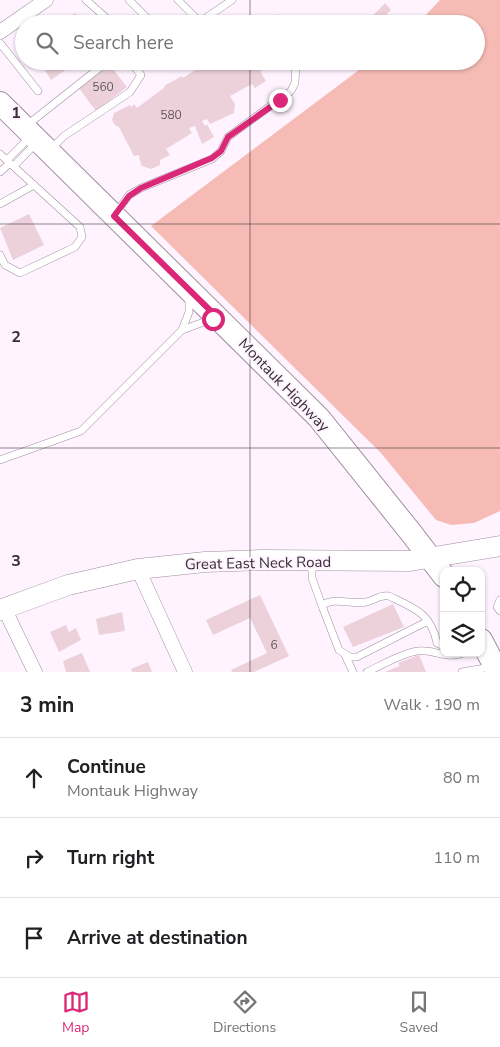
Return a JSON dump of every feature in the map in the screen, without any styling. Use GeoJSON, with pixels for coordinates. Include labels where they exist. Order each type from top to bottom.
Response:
{"type":"FeatureCollection","features":[{"type":"Feature","properties":{"kind":"main road","name":"Montauk Highway"},"geometry":{"type":"LineString","coordinates":[[0,103],[319,418],[440,570]]}},
{"type":"Feature","properties":{"kind":"main road","name":"Great East Neck Road"},"geometry":{"type":"LineString","coordinates":[[2,606],[68,585],[138,569],[205,562],[410,561],[500,546]]}},
{"type":"Feature","properties":{"kind":"street"},"geometry":{"type":"LineString","coordinates":[[24,15],[46,0]]}},
{"type":"Feature","properties":{"kind":"street"},"geometry":{"type":"LineString","coordinates":[[0,32],[15,22]]}},
{"type":"Feature","properties":{"kind":"street"},"geometry":{"type":"LineString","coordinates":[[138,569],[185,672]]}},
{"type":"Feature","properties":{"kind":"street"},"geometry":{"type":"LineString","coordinates":[[2,606],[35,672]]}},
{"type":"Feature","properties":{"kind":"lane"},"geometry":{"type":"LineString","coordinates":[[86,0],[103,15]]}},
{"type":"Feature","properties":{"kind":"lane"},"geometry":{"type":"LineString","coordinates":[[129,0],[143,15]]}},
{"type":"Feature","properties":{"kind":"lane"},"geometry":{"type":"LineString","coordinates":[[178,0],[191,15]]}},
{"type":"Feature","properties":{"kind":"lane"},"geometry":{"type":"LineString","coordinates":[[210,15],[232,0]]}},
{"type":"Feature","properties":{"kind":"lane"},"geometry":{"type":"LineString","coordinates":[[0,43],[15,62]]}},
{"type":"Feature","properties":{"kind":"lane"},"geometry":{"type":"LineString","coordinates":[[21,70],[38,91]]}},
{"type":"Feature","properties":{"kind":"lane"},"geometry":{"type":"LineString","coordinates":[[0,172],[36,138],[100,70]]}},
{"type":"Feature","properties":{"kind":"lane"},"geometry":{"type":"LineString","coordinates":[[36,138],[64,136],[130,92],[141,75],[137,70]]}},
{"type":"Feature","properties":{"kind":"lane"},"geometry":{"type":"LineString","coordinates":[[114,216],[129,196],[141,188],[197,166],[221,151],[228,137],[291,91],[295,83],[296,70]]}},
{"type":"Feature","properties":{"kind":"lane"},"geometry":{"type":"LineString","coordinates":[[0,154],[80,227],[82,237],[75,247],[20,273],[5,265],[0,255]]}},
{"type":"Feature","properties":{"kind":"lane"},"geometry":{"type":"LineString","coordinates":[[0,204],[34,185]]}},
{"type":"Feature","properties":{"kind":"lane"},"geometry":{"type":"LineString","coordinates":[[182,330],[190,310],[187,288]]}},
{"type":"Feature","properties":{"kind":"lane"},"geometry":{"type":"LineString","coordinates":[[0,460],[81,431],[182,330],[202,321],[219,319]]}},
{"type":"Feature","properties":{"kind":"lane"},"geometry":{"type":"LineString","coordinates":[[312,561],[312,578],[322,606],[339,650],[345,655],[353,672]]}},
{"type":"Feature","properties":{"kind":"lane"},"geometry":{"type":"LineString","coordinates":[[322,606],[329,602],[366,602],[384,594],[411,606],[425,615],[440,646]]}},
{"type":"Feature","properties":{"kind":"lane"},"geometry":{"type":"LineString","coordinates":[[500,600],[497,607],[500,611]]}},
{"type":"Feature","properties":{"kind":"lane"},"geometry":{"type":"LineString","coordinates":[[345,655],[357,657],[428,621]]}},
{"type":"Feature","properties":{"kind":"lane"},"geometry":{"type":"LineString","coordinates":[[367,672],[415,650],[440,651]]}},
{"type":"Feature","properties":{"kind":"lane"},"geometry":{"type":"LineString","coordinates":[[462,672],[489,654]]}},
{"type":"Feature","properties":{"kind":"shaded area"},"geometry":{"type":"Polygon","coordinates":[[[440,0],[500,0],[500,511],[474,523],[451,525],[436,520],[381,453],[151,226],[359,70],[485,70],[485,15],[426,15],[440,0]]]}},
{"type":"Feature","properties":{"kind":"building"},"geometry":{"type":"Polygon","coordinates":[[[385,3],[391,10],[386,15],[374,15],[385,3]]]}},
{"type":"Feature","properties":{"kind":"building"},"geometry":{"type":"Polygon","coordinates":[[[45,70],[65,70],[51,80],[45,70]]]}},
{"type":"Feature","properties":{"kind":"building"},"geometry":{"type":"Polygon","coordinates":[[[101,70],[114,70],[127,87],[96,111],[78,87],[101,70]]]}},
{"type":"Feature","properties":{"kind":"building"},"geometry":{"type":"Polygon","coordinates":[[[195,70],[262,70],[260,71],[266,81],[255,88],[252,84],[230,96],[235,104],[234,113],[210,124],[207,119],[202,121],[205,126],[207,124],[214,137],[202,144],[195,126],[189,128],[192,133],[166,149],[170,155],[160,160],[160,165],[151,169],[142,166],[139,158],[140,155],[134,156],[119,127],[112,120],[114,113],[130,105],[132,107],[134,104],[137,108],[164,86],[182,76],[183,78],[195,70]]]}},
{"type":"Feature","properties":{"kind":"building"},"geometry":{"type":"Polygon","coordinates":[[[29,214],[44,245],[13,260],[0,228],[29,214]]]}},
{"type":"Feature","properties":{"kind":"building"},"geometry":{"type":"Polygon","coordinates":[[[260,595],[289,656],[254,672],[232,672],[231,670],[267,653],[250,618],[213,635],[206,620],[260,595]]]}},
{"type":"Feature","properties":{"kind":"building"},"geometry":{"type":"Polygon","coordinates":[[[393,604],[404,627],[353,647],[343,627],[393,604]]]}},
{"type":"Feature","properties":{"kind":"building"},"geometry":{"type":"Polygon","coordinates":[[[122,612],[125,631],[99,635],[96,619],[122,612]]]}},
{"type":"Feature","properties":{"kind":"building"},"geometry":{"type":"Polygon","coordinates":[[[66,625],[69,632],[76,628],[81,640],[59,652],[50,632],[66,625]]]}},
{"type":"Feature","properties":{"kind":"building"},"geometry":{"type":"Polygon","coordinates":[[[82,653],[90,672],[66,672],[63,661],[82,653]]]}},
{"type":"Feature","properties":{"kind":"building"},"geometry":{"type":"Polygon","coordinates":[[[419,655],[426,672],[385,672],[400,666],[398,663],[419,655]]]}},
{"type":"Feature","properties":{"kind":"building"},"geometry":{"type":"Polygon","coordinates":[[[148,662],[152,672],[132,672],[131,669],[148,662]]]}},
{"type":"Feature","properties":{"kind":"route"},"geometry":{"type":"LineString","coordinates":[[213,319],[219,319],[114,216],[129,196],[141,188],[164,180],[212,158],[221,151],[228,137],[280,100]]}}]}
